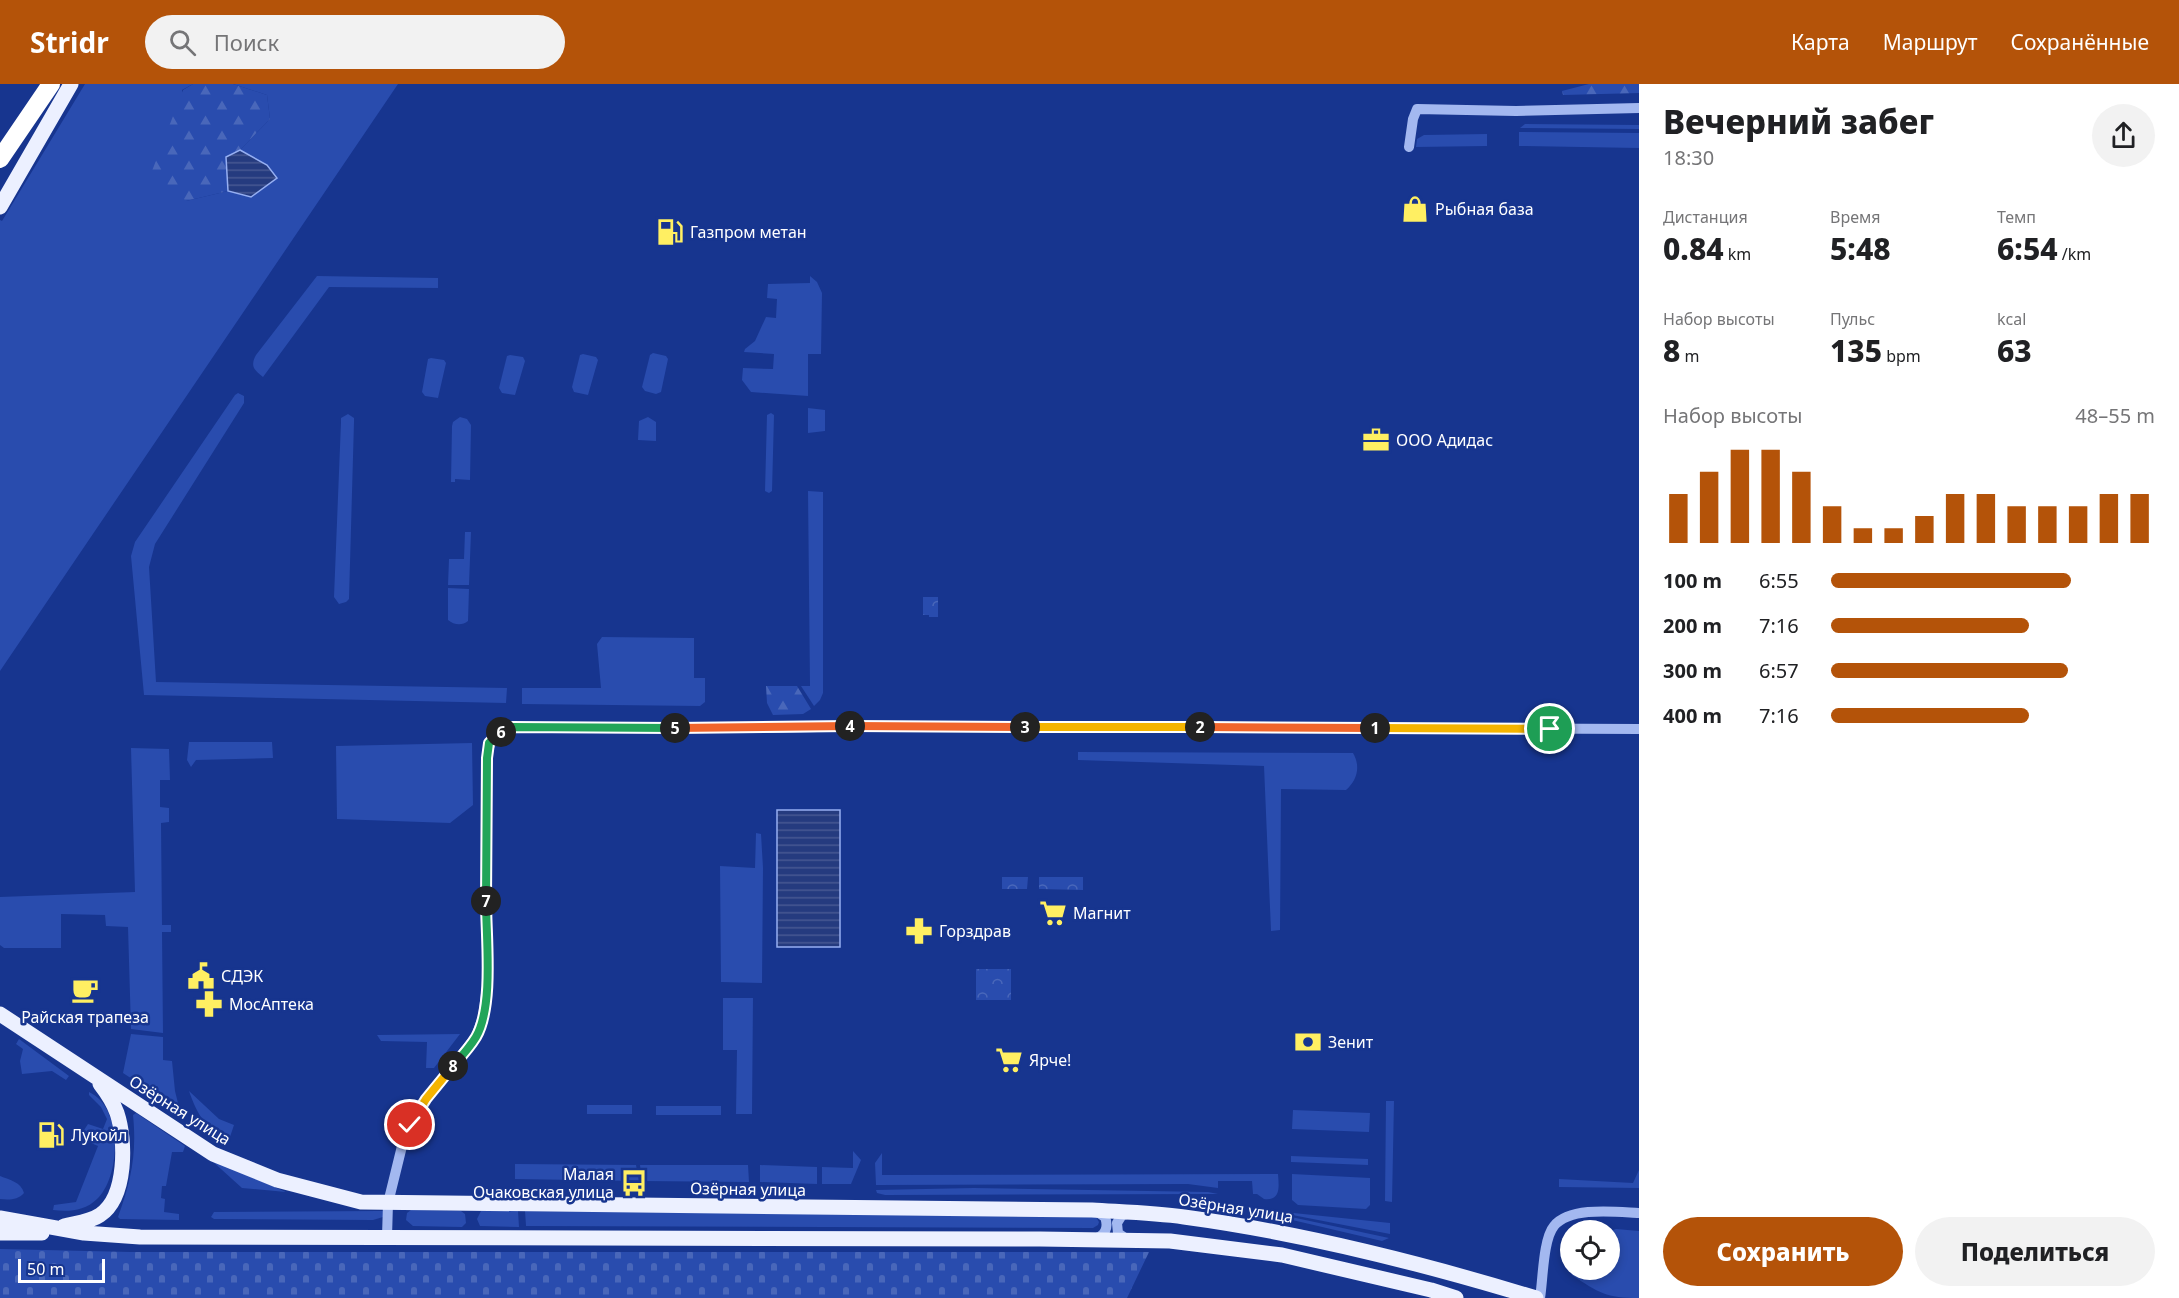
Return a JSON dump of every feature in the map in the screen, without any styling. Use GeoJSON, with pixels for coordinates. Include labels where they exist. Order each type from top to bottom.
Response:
{"type":"FeatureCollection","features":[{"type":"Feature","properties":{"kind":"highway"},"geometry":{"type":"LineString","coordinates":[[0,159],[51,84]]}},
{"type":"Feature","properties":{"kind":"main road"},"geometry":{"type":"LineString","coordinates":[[0,207],[71,84]]}},
{"type":"Feature","properties":{"kind":"main road","name":"Озёрная улица"},"geometry":{"type":"LineString","coordinates":[[0,1014],[193,1142],[234,1163],[277,1180],[361,1202],[1092,1210],[1182,1217],[1290,1234],[1454,1273],[1536,1298]]}},
{"type":"Feature","properties":{"kind":"main road"},"geometry":{"type":"LineString","coordinates":[[58,1228],[90,1220],[108,1208],[114,1199],[122,1166],[121,1131],[117,1113],[100,1084],[87,1072]]}},
{"type":"Feature","properties":{"kind":"main road"},"geometry":{"type":"LineString","coordinates":[[0,1218],[84,1233]]}},
{"type":"Feature","properties":{"kind":"main road"},"geometry":{"type":"LineString","coordinates":[[0,1233],[84,1233],[140,1237],[1170,1241],[1282,1255],[1456,1298]]}},
{"type":"Feature","properties":{"kind":"street"},"geometry":{"type":"LineString","coordinates":[[1409,147],[1413,118],[1417,110],[1516,111],[1639,108]]}},
{"type":"Feature","properties":{"kind":"street"},"geometry":{"type":"LineString","coordinates":[[387,1237],[388,1203],[400,1150],[410,1125],[426,1099],[476,1037],[483,1017],[487,986],[487,758],[489,743],[494,736],[511,727],[1639,729]]}},
{"type":"Feature","properties":{"kind":"street"},"geometry":{"type":"LineString","coordinates":[[1092,1210],[1105,1217],[1107,1227],[1102,1235],[1093,1239]]}},
{"type":"Feature","properties":{"kind":"street"},"geometry":{"type":"LineString","coordinates":[[1129,1240],[1120,1236],[1116,1228],[1122,1215],[1131,1213]]}},
{"type":"Feature","properties":{"kind":"street"},"geometry":{"type":"LineString","coordinates":[[1540,1298],[1547,1245],[1553,1226],[1563,1218],[1577,1213],[1639,1213]]}},
{"type":"Feature","properties":{"kind":"green space"},"geometry":{"type":"Polygon","coordinates":[[[85,84],[193,84],[182,90],[186,201],[228,191],[251,197],[267,165],[240,150],[270,119],[267,95],[233,84],[398,84],[0,671],[0,220],[2,221],[85,84]]]}},
{"type":"Feature","properties":{"kind":"green space"},"geometry":{"type":"Polygon","coordinates":[[[193,84],[233,84],[267,95],[270,119],[240,150],[226,157],[228,191],[186,201],[152,171],[183,90],[193,84]]]}},
{"type":"Feature","properties":{"kind":"green space"},"geometry":{"type":"Polygon","coordinates":[[[1589,84],[1639,84],[1639,93],[1563,95],[1562,91],[1589,84]]]}},
{"type":"Feature","properties":{"kind":"green space"},"geometry":{"type":"Polygon","coordinates":[[[1525,124],[1639,125],[1639,129],[1520,128],[1525,124]]]}},
{"type":"Feature","properties":{"kind":"green space"},"geometry":{"type":"Polygon","coordinates":[[[1519,132],[1639,133],[1639,148],[1519,146],[1519,132]]]}},
{"type":"Feature","properties":{"kind":"green space"},"geometry":{"type":"Polygon","coordinates":[[[1487,134],[1487,146],[1416,147],[1417,139],[1424,135],[1487,134]]]}},
{"type":"Feature","properties":{"kind":"green space"},"geometry":{"type":"Polygon","coordinates":[[[317,276],[438,278],[438,288],[329,287],[263,377],[254,368],[253,362],[256,355],[317,276]]]}},
{"type":"Feature","properties":{"kind":"green space"},"geometry":{"type":"Polygon","coordinates":[[[810,276],[817,282],[822,293],[821,354],[808,354],[808,396],[751,392],[742,380],[743,368],[773,369],[774,354],[744,352],[755,341],[766,317],[776,318],[777,299],[767,298],[768,284],[810,283],[810,276]]]}},
{"type":"Feature","properties":{"kind":"green space"},"geometry":{"type":"Polygon","coordinates":[[[653,353],[666,356],[668,359],[661,392],[656,394],[645,391],[642,387],[650,355],[653,353]]]}},
{"type":"Feature","properties":{"kind":"green space"},"geometry":{"type":"Polygon","coordinates":[[[580,355],[596,357],[598,360],[588,395],[574,392],[572,387],[580,355]]]}},
{"type":"Feature","properties":{"kind":"green space"},"geometry":{"type":"Polygon","coordinates":[[[507,356],[523,357],[525,361],[515,395],[502,393],[499,388],[507,356]]]}},
{"type":"Feature","properties":{"kind":"green space"},"geometry":{"type":"Polygon","coordinates":[[[428,359],[444,360],[446,363],[438,398],[425,396],[422,392],[428,359]]]}},
{"type":"Feature","properties":{"kind":"green space"},"geometry":{"type":"Polygon","coordinates":[[[238,393],[244,396],[244,403],[155,544],[149,567],[156,682],[507,688],[506,703],[144,695],[131,556],[135,542],[238,393]]]}},
{"type":"Feature","properties":{"kind":"green space"},"geometry":{"type":"Polygon","coordinates":[[[808,408],[825,410],[825,431],[808,433],[808,408]]]}},
{"type":"Feature","properties":{"kind":"green space"},"geometry":{"type":"Polygon","coordinates":[[[771,413],[774,415],[772,491],[769,493],[765,491],[767,415],[771,413]]]}},
{"type":"Feature","properties":{"kind":"green space"},"geometry":{"type":"Polygon","coordinates":[[[348,414],[354,418],[349,599],[339,604],[334,597],[341,418],[348,414]]]}},
{"type":"Feature","properties":{"kind":"green space"},"geometry":{"type":"Polygon","coordinates":[[[460,417],[467,419],[471,425],[470,480],[455,479],[455,482],[451,482],[452,426],[453,422],[460,417]]]}},
{"type":"Feature","properties":{"kind":"green space"},"geometry":{"type":"Polygon","coordinates":[[[648,417],[656,422],[656,441],[638,440],[639,421],[648,417]]]}},
{"type":"Feature","properties":{"kind":"green space"},"geometry":{"type":"Polygon","coordinates":[[[808,491],[823,492],[823,693],[814,706],[801,686],[810,686],[808,491]]]}},
{"type":"Feature","properties":{"kind":"green space"},"geometry":{"type":"Polygon","coordinates":[[[465,532],[471,532],[469,585],[448,585],[449,559],[464,559],[465,532]]]}},
{"type":"Feature","properties":{"kind":"green space"},"geometry":{"type":"Polygon","coordinates":[[[448,588],[469,589],[468,621],[466,623],[458,624],[448,620],[448,588]]]}},
{"type":"Feature","properties":{"kind":"green space"},"geometry":{"type":"Polygon","coordinates":[[[923,597],[938,597],[938,617],[923,615],[923,597]]]}},
{"type":"Feature","properties":{"kind":"green space"},"geometry":{"type":"Polygon","coordinates":[[[602,637],[694,638],[694,678],[705,678],[705,702],[700,706],[522,704],[522,688],[601,688],[597,644],[602,637]]]}},
{"type":"Feature","properties":{"kind":"green space"},"geometry":{"type":"Polygon","coordinates":[[[766,686],[797,686],[811,709],[803,714],[773,715],[767,703],[766,686]]]}},
{"type":"Feature","properties":{"kind":"green space"},"geometry":{"type":"Polygon","coordinates":[[[189,742],[272,742],[273,758],[196,760],[191,767],[187,760],[189,742]]]}},
{"type":"Feature","properties":{"kind":"green space"},"geometry":{"type":"Polygon","coordinates":[[[472,743],[473,805],[450,823],[337,819],[336,746],[472,743]]]}},
{"type":"Feature","properties":{"kind":"green space"},"geometry":{"type":"Polygon","coordinates":[[[131,748],[169,749],[170,780],[160,780],[160,807],[169,808],[169,822],[161,823],[162,925],[171,925],[171,932],[162,932],[163,1033],[131,1029],[128,927],[106,926],[105,915],[61,914],[61,948],[4,948],[0,945],[0,897],[135,892],[131,748]]]}},
{"type":"Feature","properties":{"kind":"green space"},"geometry":{"type":"Polygon","coordinates":[[[1078,752],[1353,753],[1357,763],[1357,773],[1346,790],[1281,789],[1280,930],[1271,931],[1264,766],[1078,760],[1078,752]]]}},
{"type":"Feature","properties":{"kind":"green space"},"geometry":{"type":"Polygon","coordinates":[[[756,833],[761,834],[763,868],[762,983],[721,982],[720,866],[755,868],[756,833]]]}},
{"type":"Feature","properties":{"kind":"green space"},"geometry":{"type":"Polygon","coordinates":[[[1002,877],[1028,877],[1027,889],[1002,889],[1002,877]]]}},
{"type":"Feature","properties":{"kind":"green space"},"geometry":{"type":"Polygon","coordinates":[[[1039,877],[1083,877],[1083,890],[1039,889],[1039,877]]]}},
{"type":"Feature","properties":{"kind":"green space"},"geometry":{"type":"Polygon","coordinates":[[[976,969],[1011,969],[1011,1000],[976,1000],[976,969]]]}},
{"type":"Feature","properties":{"kind":"green space"},"geometry":{"type":"Polygon","coordinates":[[[723,998],[753,998],[752,1114],[736,1114],[737,1050],[723,1050],[723,998]]]}},
{"type":"Feature","properties":{"kind":"green space"},"geometry":{"type":"Polygon","coordinates":[[[131,1034],[163,1037],[163,1060],[172,1061],[178,1103],[176,1105],[172,1105],[123,1073],[131,1034]]]}},
{"type":"Feature","properties":{"kind":"green space"},"geometry":{"type":"Polygon","coordinates":[[[460,1034],[434,1068],[426,1068],[427,1042],[381,1041],[377,1035],[460,1034]]]}},
{"type":"Feature","properties":{"kind":"green space"},"geometry":{"type":"Polygon","coordinates":[[[19,1039],[69,1076],[66,1080],[52,1071],[22,1074],[20,1061],[23,1049],[16,1044],[19,1039]]]}},
{"type":"Feature","properties":{"kind":"green space"},"geometry":{"type":"Polygon","coordinates":[[[189,1091],[219,1119],[234,1125],[229,1140],[214,1131],[203,1120],[189,1091]]]}},
{"type":"Feature","properties":{"kind":"green space"},"geometry":{"type":"Polygon","coordinates":[[[89,1092],[100,1100],[113,1126],[115,1142],[111,1175],[105,1188],[92,1203],[76,1210],[53,1210],[54,1205],[76,1202],[98,1146],[84,1140],[82,1133],[88,1124],[103,1129],[107,1119],[89,1092]]]}},
{"type":"Feature","properties":{"kind":"green space"},"geometry":{"type":"Polygon","coordinates":[[[1386,1101],[1394,1101],[1392,1202],[1385,1201],[1386,1101]]]}},
{"type":"Feature","properties":{"kind":"green space"},"geometry":{"type":"Polygon","coordinates":[[[587,1105],[632,1105],[632,1114],[587,1114],[587,1105]]]}},
{"type":"Feature","properties":{"kind":"green space"},"geometry":{"type":"Polygon","coordinates":[[[656,1106],[721,1106],[721,1115],[656,1115],[656,1106]]]}},
{"type":"Feature","properties":{"kind":"green space"},"geometry":{"type":"Polygon","coordinates":[[[1293,1110],[1370,1113],[1369,1132],[1292,1129],[1293,1110]]]}},
{"type":"Feature","properties":{"kind":"green space"},"geometry":{"type":"Polygon","coordinates":[[[136,1113],[185,1146],[183,1152],[172,1152],[166,1186],[162,1186],[161,1198],[165,1199],[164,1212],[179,1214],[179,1220],[120,1219],[118,1217],[132,1167],[133,1115],[136,1113]]]}},
{"type":"Feature","properties":{"kind":"green space"},"geometry":{"type":"Polygon","coordinates":[[[853,1151],[861,1160],[851,1184],[822,1184],[822,1167],[853,1168],[853,1151]]]}},
{"type":"Feature","properties":{"kind":"green space"},"geometry":{"type":"Polygon","coordinates":[[[882,1153],[882,1175],[1278,1174],[1278,1192],[1274,1198],[1264,1199],[1253,1194],[1252,1181],[1218,1181],[1218,1188],[1188,1184],[876,1185],[875,1163],[882,1153]]]}},
{"type":"Feature","properties":{"kind":"green space"},"geometry":{"type":"Polygon","coordinates":[[[1291,1156],[1368,1159],[1368,1165],[1291,1162],[1291,1156]]]}},
{"type":"Feature","properties":{"kind":"green space"},"geometry":{"type":"Polygon","coordinates":[[[211,1160],[286,1192],[242,1188],[211,1160]]]}},
{"type":"Feature","properties":{"kind":"green space"},"geometry":{"type":"Polygon","coordinates":[[[515,1164],[636,1165],[639,1181],[515,1179],[515,1164]]]}},
{"type":"Feature","properties":{"kind":"green space"},"geometry":{"type":"Polygon","coordinates":[[[640,1165],[748,1165],[749,1182],[642,1181],[640,1165]]]}},
{"type":"Feature","properties":{"kind":"green space"},"geometry":{"type":"Polygon","coordinates":[[[760,1165],[817,1167],[817,1184],[760,1182],[760,1165]]]}},
{"type":"Feature","properties":{"kind":"green space"},"geometry":{"type":"Polygon","coordinates":[[[1639,1170],[1639,1188],[1559,1187],[1559,1179],[1633,1183],[1639,1170]]]}},
{"type":"Feature","properties":{"kind":"green space"},"geometry":{"type":"Polygon","coordinates":[[[1292,1174],[1370,1178],[1370,1205],[1366,1209],[1298,1205],[1292,1200],[1292,1174]]]}},
{"type":"Feature","properties":{"kind":"green space"},"geometry":{"type":"Polygon","coordinates":[[[0,1176],[18,1184],[24,1193],[13,1199],[0,1199],[0,1176]]]}},
{"type":"Feature","properties":{"kind":"green space"},"geometry":{"type":"Polygon","coordinates":[[[974,1188],[1218,1194],[885,1195],[877,1193],[876,1190],[974,1188]]]}},
{"type":"Feature","properties":{"kind":"green space"},"geometry":{"type":"Polygon","coordinates":[[[411,1210],[461,1211],[465,1214],[466,1223],[462,1227],[413,1226],[406,1220],[407,1213],[411,1210]]]}},
{"type":"Feature","properties":{"kind":"green space"},"geometry":{"type":"Polygon","coordinates":[[[383,1211],[383,1217],[373,1220],[214,1219],[211,1217],[214,1212],[383,1211]]]}},
{"type":"Feature","properties":{"kind":"green space"},"geometry":{"type":"Polygon","coordinates":[[[481,1211],[518,1211],[519,1227],[480,1226],[477,1219],[481,1211]]]}},
{"type":"Feature","properties":{"kind":"green space"},"geometry":{"type":"Polygon","coordinates":[[[525,1211],[1096,1217],[1099,1222],[1093,1228],[526,1226],[525,1211]]]}},
{"type":"Feature","properties":{"kind":"green space"},"geometry":{"type":"Polygon","coordinates":[[[1282,1213],[1390,1223],[1390,1234],[1282,1213]]]}},
{"type":"Feature","properties":{"kind":"green space"},"geometry":{"type":"Polygon","coordinates":[[[1282,1215],[1389,1238],[1382,1241],[1288,1219],[1282,1215]]]}},
{"type":"Feature","properties":{"kind":"green space"},"geometry":{"type":"Polygon","coordinates":[[[1620,1229],[1639,1231],[1639,1298],[1618,1297],[1580,1280],[1620,1280],[1620,1229]]]}},
{"type":"Feature","properties":{"kind":"green space"},"geometry":{"type":"Polygon","coordinates":[[[0,1249],[130,1252],[1149,1252],[1127,1298],[0,1298],[0,1249]]]}},
{"type":"Feature","properties":{"kind":"shaded area"},"geometry":{"type":"Polygon","coordinates":[[[240,150],[267,165],[277,178],[251,197],[228,191],[226,157],[240,150]]]}},
{"type":"Feature","properties":{"kind":"shaded area"},"geometry":{"type":"Polygon","coordinates":[[[777,810],[840,810],[840,947],[777,947],[777,810]]]}},
{"type":"Feature","properties":{"kind":"place","name":"Рыбная база"},"geometry":{"type":"Point","coordinates":[1415,209]}},
{"type":"Feature","properties":{"kind":"place","name":"Газпром метан"},"geometry":{"type":"Point","coordinates":[670,232]}},
{"type":"Feature","properties":{"kind":"place","name":"ООО Адидас"},"geometry":{"type":"Point","coordinates":[1376,440]}},
{"type":"Feature","properties":{"kind":"place","name":"Магнит"},"geometry":{"type":"Point","coordinates":[1053,913]}},
{"type":"Feature","properties":{"kind":"place","name":"Горздрав"},"geometry":{"type":"Point","coordinates":[919,931]}},
{"type":"Feature","properties":{"kind":"place","name":"СДЭК"},"geometry":{"type":"Point","coordinates":[201,976]}},
{"type":"Feature","properties":{"kind":"place","name":"Райская трапеза"},"geometry":{"type":"Point","coordinates":[85,990]}},
{"type":"Feature","properties":{"kind":"place","name":"МосАптека"},"geometry":{"type":"Point","coordinates":[209,1004]}},
{"type":"Feature","properties":{"kind":"place","name":"Зенит"},"geometry":{"type":"Point","coordinates":[1308,1042]}},
{"type":"Feature","properties":{"kind":"place","name":"Ярче!"},"geometry":{"type":"Point","coordinates":[1009,1060]}},
{"type":"Feature","properties":{"kind":"place","name":"Лукойл"},"geometry":{"type":"Point","coordinates":[51,1135]}},
{"type":"Feature","properties":{"kind":"place","name":"Малая Очаковская улица"},"geometry":{"type":"Point","coordinates":[634,1183]}},
{"type":"Feature","properties":{"kind":"route"},"geometry":{"type":"LineString","coordinates":[[410,1125],[426,1099],[469,1047],[480,1030],[487,986],[487,758],[489,743],[494,736],[511,727],[1550,729]]}}]}
